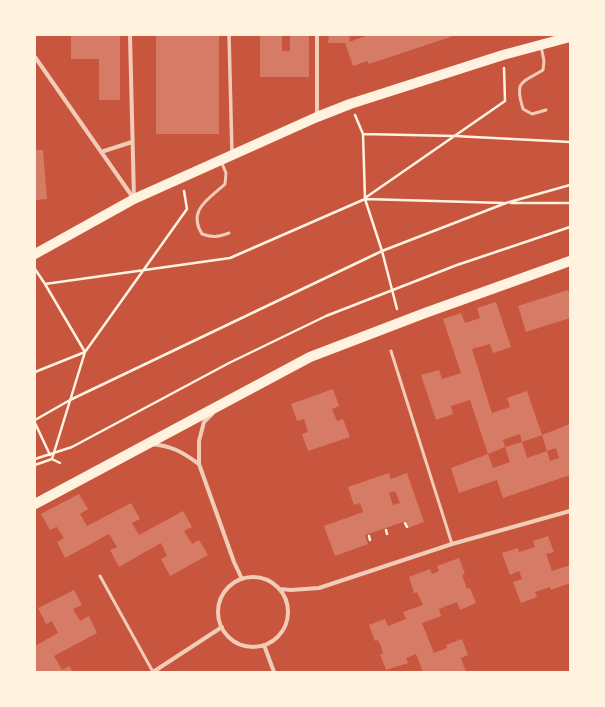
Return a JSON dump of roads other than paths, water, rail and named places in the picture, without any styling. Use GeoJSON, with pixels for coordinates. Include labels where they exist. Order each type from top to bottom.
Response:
{"type":"FeatureCollection","features":[{"type":"Feature","properties":{"kind":"main road"},"geometry":{"type":"LineString","coordinates":[[35,254],[134,199],[181,176],[317,117],[350,104],[540,44],[553,38],[570,37]]}},
{"type":"Feature","properties":{"kind":"main road"},"geometry":{"type":"LineString","coordinates":[[35,504],[310,357],[425,313],[570,261]]}},
{"type":"Feature","properties":{"kind":"street"},"geometry":{"type":"LineString","coordinates":[[130,35],[134,199]]}},
{"type":"Feature","properties":{"kind":"street"},"geometry":{"type":"LineString","coordinates":[[229,35],[232,154]]}},
{"type":"Feature","properties":{"kind":"street"},"geometry":{"type":"LineString","coordinates":[[317,35],[317,117]]}},
{"type":"Feature","properties":{"kind":"street"},"geometry":{"type":"LineString","coordinates":[[35,57],[134,199]]}},
{"type":"Feature","properties":{"kind":"street"},"geometry":{"type":"LineString","coordinates":[[101,152],[132,142]]}},
{"type":"Feature","properties":{"kind":"street"},"geometry":{"type":"LineString","coordinates":[[220,405],[204,422],[199,441],[199,464],[234,562],[242,578]]}},
{"type":"Feature","properties":{"kind":"street"},"geometry":{"type":"LineString","coordinates":[[147,444],[168,446],[183,452],[199,464]]}},
{"type":"Feature","properties":{"kind":"street"},"geometry":{"type":"LineString","coordinates":[[280,589],[292,590],[319,588],[452,544],[570,511]]}},
{"type":"Feature","properties":{"kind":"street"},"geometry":{"type":"LineString","coordinates":[[252,577],[262,578],[272,582],[280,589],[286,598],[288,619],[284,629],[277,638],[264,645],[252,647],[242,645],[228,637],[222,628],[218,617],[220,601],[228,587],[242,578],[252,577]]}},
{"type":"Feature","properties":{"kind":"street"},"geometry":{"type":"LineString","coordinates":[[153,672],[222,628]]}},
{"type":"Feature","properties":{"kind":"street"},"geometry":{"type":"LineString","coordinates":[[264,645],[274,672]]}},
{"type":"Feature","properties":{"kind":"lane"},"geometry":{"type":"LineString","coordinates":[[540,44],[544,61],[543,70],[525,79],[519,87],[519,98],[523,109],[532,114],[546,110]]}},
{"type":"Feature","properties":{"kind":"lane"},"geometry":{"type":"LineString","coordinates":[[221,159],[226,173],[225,184],[204,202],[199,210],[198,228],[202,234],[218,238],[229,233]]}},
{"type":"Feature","properties":{"kind":"lane"},"geometry":{"type":"LineString","coordinates":[[391,351],[452,544]]}},
{"type":"Feature","properties":{"kind":"lane"},"geometry":{"type":"LineString","coordinates":[[100,576],[153,672]]}}]}
